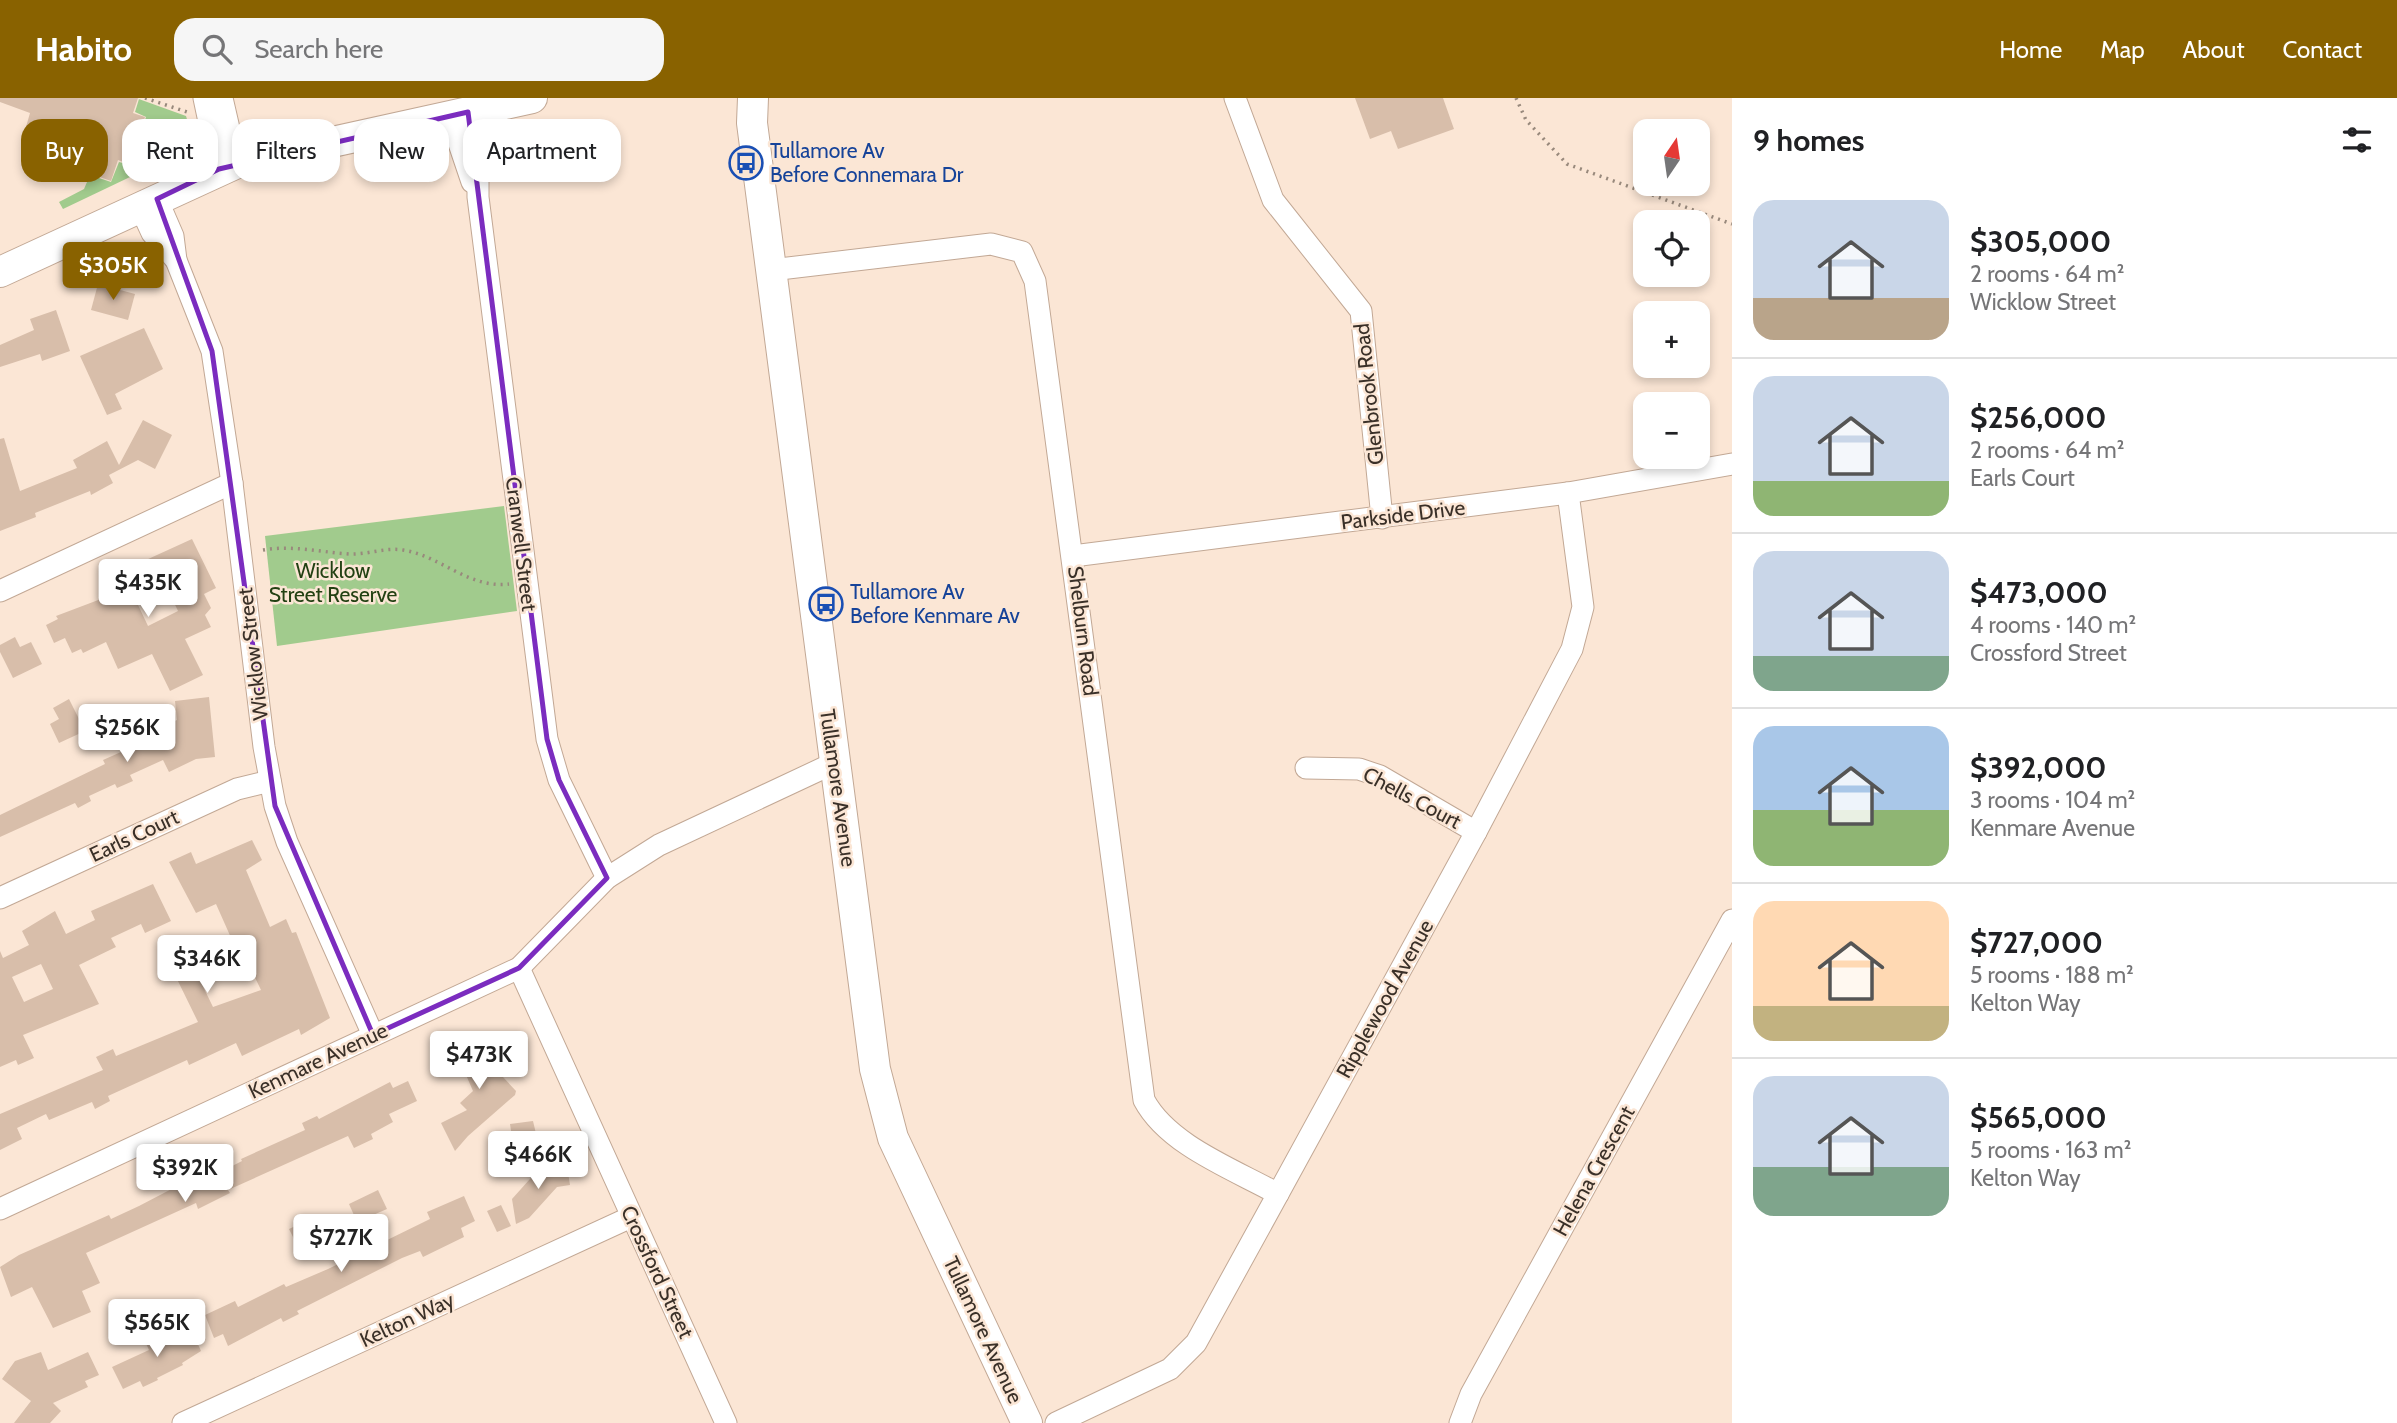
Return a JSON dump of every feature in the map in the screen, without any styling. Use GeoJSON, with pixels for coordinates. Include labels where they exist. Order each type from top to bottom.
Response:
{"type":"FeatureCollection","features":[{"type":"Feature","properties":{"kind":"street"},"geometry":{"type":"LineString","coordinates":[[222,98],[228,166]]}},
{"type":"Feature","properties":{"kind":"street"},"geometry":{"type":"LineString","coordinates":[[0,272],[228,166],[532,98]]}},
{"type":"Feature","properties":{"kind":"street","name":"Glenbrook Road"},"geometry":{"type":"LineString","coordinates":[[1235,98],[1273,200],[1361,311],[1382,518]]}},
{"type":"Feature","properties":{"kind":"street"},"geometry":{"type":"LineString","coordinates":[[198,106],[228,166]]}},
{"type":"Feature","properties":{"kind":"street","name":"Tullamore Avenue"},"geometry":{"type":"LineString","coordinates":[[748,106],[869,1036],[883,1106],[893,1138],[1027,1423]]}},
{"type":"Feature","properties":{"kind":"street","name":"Cranwell Street"},"geometry":{"type":"LineString","coordinates":[[459,114],[477,161],[478,197],[547,739],[559,780],[607,878]]}},
{"type":"Feature","properties":{"kind":"street","name":"Wicklow Street"},"geometry":{"type":"LineString","coordinates":[[148,203],[173,236],[176,260],[212,351],[270,781],[286,839],[373,1035]]}},
{"type":"Feature","properties":{"kind":"street","name":"Shelburn Road"},"geometry":{"type":"LineString","coordinates":[[771,270],[991,244],[1022,252],[1035,281],[1144,1100],[1153,1117],[1169,1134],[1278,1194]]}},
{"type":"Feature","properties":{"kind":"street","name":"Parkside Drive"},"geometry":{"type":"LineString","coordinates":[[1073,556],[1568,493],[1732,464]]}},
{"type":"Feature","properties":{"kind":"street"},"geometry":{"type":"LineString","coordinates":[[0,591],[232,484]]}},
{"type":"Feature","properties":{"kind":"street","name":"Ripplewood Avenue"},"geometry":{"type":"LineString","coordinates":[[1056,1423],[1170,1368],[1196,1343],[1476,832],[1572,649],[1580,627],[1583,607],[1568,493]]}},
{"type":"Feature","properties":{"kind":"street","name":"Kenmare Avenue"},"geometry":{"type":"LineString","coordinates":[[0,1209],[519,968],[607,878],[659,845],[834,763]]}},
{"type":"Feature","properties":{"kind":"street","name":"Chells Court"},"geometry":{"type":"LineString","coordinates":[[1306,768],[1359,769],[1380,776],[1476,832]]}},
{"type":"Feature","properties":{"kind":"street","name":"Earls Court"},"geometry":{"type":"LineString","coordinates":[[0,898],[237,789],[270,781]]}},
{"type":"Feature","properties":{"kind":"street","name":"Helena Crescent"},"geometry":{"type":"LineString","coordinates":[[1460,1423],[1471,1394],[1732,920]]}},
{"type":"Feature","properties":{"kind":"street","name":"Crossford Street"},"geometry":{"type":"LineString","coordinates":[[519,968],[726,1423]]}},
{"type":"Feature","properties":{"kind":"street","name":"Kelton Way"},"geometry":{"type":"LineString","coordinates":[[183,1423],[631,1217]]}},
{"type":"Feature","properties":{"kind":"path"},"geometry":{"type":"LineString","coordinates":[[145,98],[198,106]]}},
{"type":"Feature","properties":{"kind":"path"},"geometry":{"type":"LineString","coordinates":[[1516,98],[1526,120],[1567,164],[1732,225]]}},
{"type":"Feature","properties":{"kind":"path"},"geometry":{"type":"LineString","coordinates":[[263,550],[314,548],[349,554],[403,550],[443,564],[481,583],[497,585],[525,582]]}},
{"type":"Feature","properties":{"kind":"highlighted area"},"geometry":{"type":"Polygon","coordinates":[[[468,112],[547,739],[559,780],[607,878],[519,968],[373,1035],[275,806],[212,351],[157,199],[219,169],[468,112]]]}},
{"type":"Feature","properties":{"kind":"green space"},"geometry":{"type":"Polygon","coordinates":[[[139,99],[186,116],[187,119],[145,119],[135,112],[139,99]]]}},
{"type":"Feature","properties":{"kind":"green space"},"geometry":{"type":"Polygon","coordinates":[[[119,162],[122,163],[122,181],[63,209],[59,202],[84,189],[87,182],[111,182],[119,162]]]}},
{"type":"Feature","properties":{"kind":"green space","name":"Wicklow Street Reserve"},"geometry":{"type":"Polygon","coordinates":[[[504,506],[517,611],[277,646],[265,536],[504,506]]]}},
{"type":"Feature","properties":{"kind":"building"},"geometry":{"type":"Polygon","coordinates":[[[0,98],[138,98],[133,113],[145,117],[122,119],[122,161],[118,160],[111,181],[108,180],[108,119],[28,119],[30,113],[0,102],[0,98]]]}},
{"type":"Feature","properties":{"kind":"building"},"geometry":{"type":"Polygon","coordinates":[[[1355,98],[1443,98],[1454,129],[1398,149],[1391,131],[1370,139],[1355,98]]]}},
{"type":"Feature","properties":{"kind":"building"},"geometry":{"type":"Polygon","coordinates":[[[98,284],[135,294],[128,320],[91,310],[98,284]]]}},
{"type":"Feature","properties":{"kind":"building"},"geometry":{"type":"Polygon","coordinates":[[[56,310],[70,351],[42,361],[40,354],[0,367],[0,345],[34,330],[30,319],[56,310]]]}},
{"type":"Feature","properties":{"kind":"building"},"geometry":{"type":"Polygon","coordinates":[[[144,328],[163,369],[115,394],[122,409],[107,415],[80,356],[144,328]]]}},
{"type":"Feature","properties":{"kind":"building"},"geometry":{"type":"Polygon","coordinates":[[[143,420],[172,435],[155,469],[138,460],[109,475],[113,483],[91,495],[90,491],[35,513],[36,517],[0,531],[0,439],[4,438],[20,491],[77,468],[73,460],[107,441],[119,465],[143,420]]]}},
{"type":"Feature","properties":{"kind":"building"},"geometry":{"type":"Polygon","coordinates":[[[192,539],[216,588],[204,594],[211,608],[205,615],[211,627],[185,639],[203,675],[170,691],[152,654],[118,669],[106,642],[83,653],[81,649],[72,653],[65,638],[54,643],[46,625],[58,619],[56,616],[130,588],[148,626],[178,611],[166,586],[164,587],[159,576],[155,578],[146,560],[192,539]]]}},
{"type":"Feature","properties":{"kind":"building"},"geometry":{"type":"Polygon","coordinates":[[[15,637],[20,647],[31,642],[42,664],[13,678],[0,652],[0,645],[15,637]]]}},
{"type":"Feature","properties":{"kind":"building"},"geometry":{"type":"Polygon","coordinates":[[[209,697],[215,757],[196,759],[169,772],[163,760],[130,775],[133,781],[117,788],[115,784],[89,796],[91,801],[78,808],[75,803],[0,837],[0,815],[105,764],[103,760],[139,744],[137,739],[177,720],[175,701],[209,697]]]}},
{"type":"Feature","properties":{"kind":"building"},"geometry":{"type":"Polygon","coordinates":[[[69,699],[85,731],[59,743],[50,724],[59,719],[53,708],[69,699]]]}},
{"type":"Feature","properties":{"kind":"building"},"geometry":{"type":"Polygon","coordinates":[[[252,840],[262,860],[246,870],[270,927],[286,919],[292,933],[296,932],[330,1018],[301,1035],[299,1029],[242,1056],[236,1043],[189,1065],[187,1060],[108,1096],[110,1101],[95,1109],[92,1102],[49,1120],[46,1114],[17,1128],[22,1139],[0,1150],[0,1114],[103,1070],[96,1057],[113,1049],[116,1056],[198,1022],[175,975],[193,966],[213,1007],[261,990],[236,938],[232,940],[216,904],[196,913],[169,862],[191,852],[196,864],[252,840]]]}},
{"type":"Feature","properties":{"kind":"building"},"geometry":{"type":"Polygon","coordinates":[[[153,884],[171,921],[145,933],[141,924],[111,938],[116,947],[79,965],[99,1004],[23,1035],[34,1058],[18,1065],[16,1060],[0,1067],[0,951],[3,958],[29,945],[22,931],[55,911],[66,934],[95,920],[91,911],[153,884]],[[41,964],[12,977],[24,1002],[53,989],[41,964]]]}},
{"type":"Feature","properties":{"kind":"building"},"geometry":{"type":"Polygon","coordinates":[[[492,1036],[501,1056],[488,1061],[516,1091],[515,1095],[455,1151],[441,1123],[467,1110],[460,1103],[473,1091],[456,1052],[492,1036]]]}},
{"type":"Feature","properties":{"kind":"building"},"geometry":{"type":"Polygon","coordinates":[[[408,1081],[417,1101],[389,1114],[393,1122],[371,1134],[373,1139],[354,1148],[348,1136],[228,1190],[230,1193],[198,1209],[196,1203],[86,1253],[100,1283],[82,1291],[91,1312],[53,1328],[32,1287],[11,1297],[0,1267],[19,1255],[109,1215],[111,1219],[139,1206],[185,1182],[183,1178],[198,1170],[203,1181],[242,1161],[241,1159],[305,1130],[302,1123],[317,1116],[319,1119],[390,1082],[393,1088],[408,1081]]]}},
{"type":"Feature","properties":{"kind":"building"},"geometry":{"type":"Polygon","coordinates":[[[533,1121],[543,1163],[507,1168],[504,1145],[513,1144],[510,1124],[533,1121]]]}},
{"type":"Feature","properties":{"kind":"building"},"geometry":{"type":"Polygon","coordinates":[[[567,1166],[570,1185],[557,1187],[529,1218],[516,1224],[512,1199],[538,1170],[567,1166]]]}},
{"type":"Feature","properties":{"kind":"building"},"geometry":{"type":"Polygon","coordinates":[[[378,1190],[387,1209],[357,1222],[349,1204],[378,1190]]]}},
{"type":"Feature","properties":{"kind":"building"},"geometry":{"type":"Polygon","coordinates":[[[464,1196],[475,1221],[461,1228],[464,1237],[423,1257],[420,1251],[402,1258],[297,1311],[299,1314],[283,1322],[281,1318],[228,1346],[223,1334],[214,1338],[205,1315],[235,1301],[238,1307],[284,1284],[286,1287],[328,1269],[430,1219],[427,1212],[464,1196]]]}},
{"type":"Feature","properties":{"kind":"building"},"geometry":{"type":"Polygon","coordinates":[[[501,1205],[511,1226],[497,1232],[487,1211],[501,1205]]]}},
{"type":"Feature","properties":{"kind":"building"},"geometry":{"type":"Polygon","coordinates":[[[310,1219],[320,1242],[300,1251],[289,1229],[310,1219]]]}},
{"type":"Feature","properties":{"kind":"building"},"geometry":{"type":"Polygon","coordinates":[[[167,1326],[174,1342],[193,1333],[201,1351],[182,1363],[183,1365],[157,1378],[158,1380],[143,1387],[140,1381],[123,1389],[112,1367],[149,1350],[143,1337],[167,1326]]]}},
{"type":"Feature","properties":{"kind":"building"},"geometry":{"type":"Polygon","coordinates":[[[41,1352],[48,1370],[88,1352],[99,1375],[85,1381],[88,1387],[53,1403],[61,1411],[50,1423],[14,1423],[31,1401],[2,1379],[15,1361],[41,1352]]]}},
{"type":"Feature","properties":{"kind":"place","name":"Tullamore Av Before Connemara Dr"},"geometry":{"type":"Point","coordinates":[746,163]}},
{"type":"Feature","properties":{"kind":"place","name":"Tullamore Av Before Kenmare Av"},"geometry":{"type":"Point","coordinates":[826,604]}}]}
